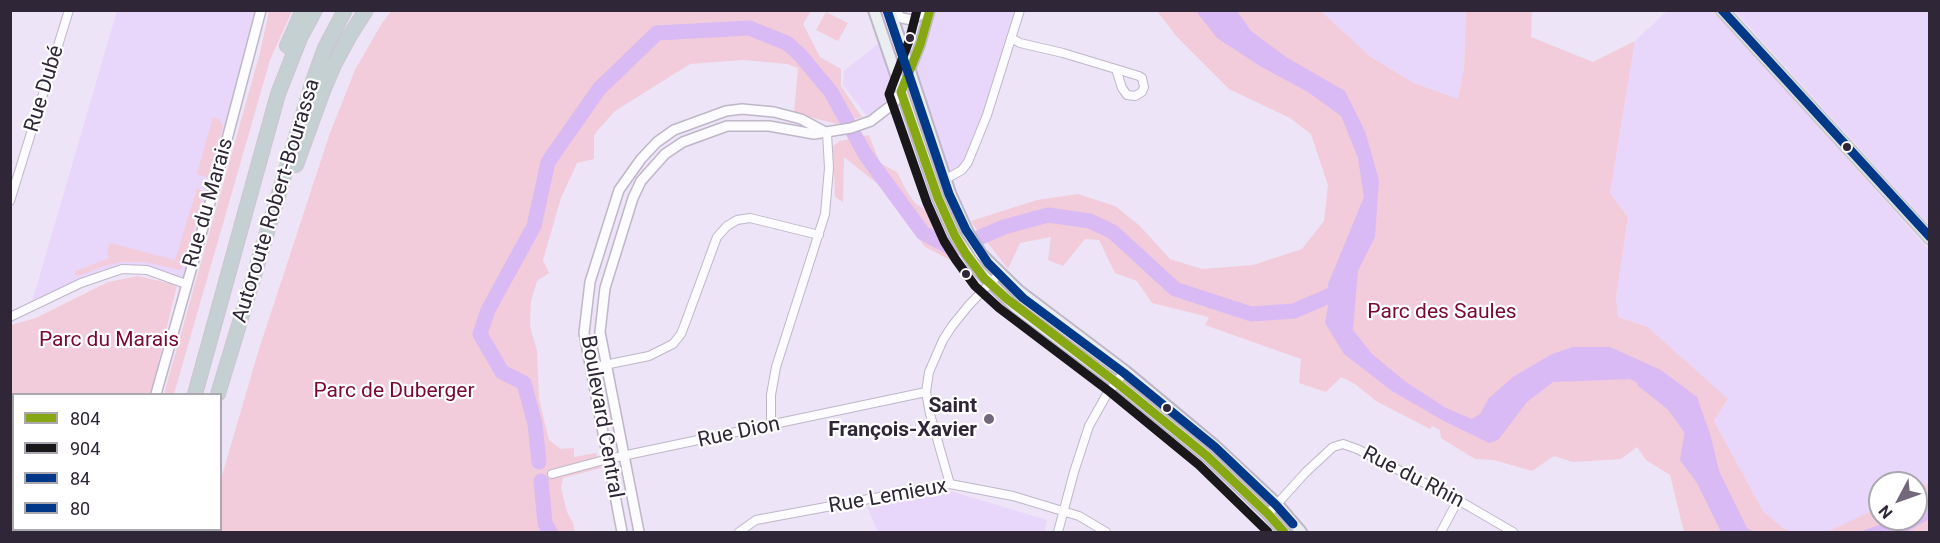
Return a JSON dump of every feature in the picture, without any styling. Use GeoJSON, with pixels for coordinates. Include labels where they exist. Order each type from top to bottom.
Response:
{"type":"FeatureCollection","features":[{"type":"Feature","properties":{"kind":"highway"},"geometry":{"type":"LineString","coordinates":[[278,94],[281,63],[303,10]]}},
{"type":"Feature","properties":{"kind":"highway","name":"Autoroute Robert-Bourassa"},"geometry":{"type":"LineString","coordinates":[[195,393],[278,94],[300,38],[315,10]]}},
{"type":"Feature","properties":{"kind":"highway","name":"Autoroute Robert-Bourassa"},"geometry":{"type":"LineString","coordinates":[[218,393],[313,81],[325,48],[345,10]]}},
{"type":"Feature","properties":{"kind":"highway"},"geometry":{"type":"LineString","coordinates":[[265,239],[292,177],[327,83],[349,37],[366,10]]}},
{"type":"Feature","properties":{"kind":"main road"},"geometry":{"type":"LineString","coordinates":[[874,10],[930,177],[953,232],[971,261],[990,284],[1015,307],[1117,382],[1207,456],[1284,532]]}},
{"type":"Feature","properties":{"kind":"main road"},"geometry":{"type":"LineString","coordinates":[[892,10],[946,179],[965,228],[981,255],[999,274],[1030,300],[1125,371],[1220,451],[1276,504],[1301,532]]}},
{"type":"Feature","properties":{"kind":"main road"},"geometry":{"type":"LineString","coordinates":[[1722,10],[1929,238]]}},
{"type":"Feature","properties":{"kind":"street","name":"Rue Dubé"},"geometry":{"type":"LineString","coordinates":[[10,201],[69,10]]}},
{"type":"Feature","properties":{"kind":"street","name":"Rue du Marais"},"geometry":{"type":"LineString","coordinates":[[156,393],[261,10]]}},
{"type":"Feature","properties":{"kind":"street","name":"Boulevard Central"},"geometry":{"type":"LineString","coordinates":[[892,10],[902,18],[912,20],[928,10]]}},
{"type":"Feature","properties":{"kind":"street","name":"Boulevard Central"},"geometry":{"type":"LineString","coordinates":[[639,532],[600,332],[605,288],[633,198],[641,181],[660,160],[683,142],[727,126],[769,126],[814,134],[839,131],[871,121],[893,104],[901,92],[928,10]]}},
{"type":"Feature","properties":{"kind":"street"},"geometry":{"type":"LineString","coordinates":[[946,179],[962,170],[968,162],[987,115],[1020,10]]}},
{"type":"Feature","properties":{"kind":"street"},"geometry":{"type":"LineString","coordinates":[[1011,38],[1020,43],[1116,69]]}},
{"type":"Feature","properties":{"kind":"street","name":"Boulevard Central"},"geometry":{"type":"LineString","coordinates":[[622,532],[584,333],[586,304],[597,255],[619,189],[657,142],[674,130],[726,111],[764,110],[812,123],[827,133]]}},
{"type":"Feature","properties":{"kind":"street"},"geometry":{"type":"LineString","coordinates":[[771,426],[771,395],[776,368],[819,236],[828,196],[827,133]]}},
{"type":"Feature","properties":{"kind":"street"},"geometry":{"type":"LineString","coordinates":[[590,368],[649,356],[673,344],[681,334],[717,237],[727,226],[737,220],[750,218],[819,236]]}},
{"type":"Feature","properties":{"kind":"street"},"geometry":{"type":"LineString","coordinates":[[10,317],[81,283],[122,269],[147,270],[186,284]]}},
{"type":"Feature","properties":{"kind":"street"},"geometry":{"type":"LineString","coordinates":[[950,484],[938,447],[926,392],[929,372],[943,340],[969,304],[999,274]]}},
{"type":"Feature","properties":{"kind":"street"},"geometry":{"type":"LineString","coordinates":[[1058,532],[1089,426],[1107,394],[1125,371]]}},
{"type":"Feature","properties":{"kind":"street","name":"Rue Dion"},"geometry":{"type":"LineString","coordinates":[[552,474],[608,459],[926,392]]}},
{"type":"Feature","properties":{"kind":"street","name":"Rue du Rhin"},"geometry":{"type":"LineString","coordinates":[[1276,504],[1333,447],[1343,444],[1458,500],[1513,532]]}},
{"type":"Feature","properties":{"kind":"street","name":"Rue Lemieux"},"geometry":{"type":"LineString","coordinates":[[739,532],[756,520],[950,484],[1013,496],[1079,516],[1106,532]]}},
{"type":"Feature","properties":{"kind":"street"},"geometry":{"type":"LineString","coordinates":[[1441,532],[1458,500]]}},
{"type":"Feature","properties":{"kind":"street"},"geometry":{"type":"LineString","coordinates":[[1268,514],[1276,504]]}},
{"type":"Feature","properties":{"kind":"shaded area"},"geometry":{"type":"Polygon","coordinates":[[[117,11],[261,11],[186,284],[171,278],[122,269],[30,309],[117,11]]]}},
{"type":"Feature","properties":{"kind":"shaded area"},"geometry":{"type":"Polygon","coordinates":[[[930,11],[1020,11],[968,162],[946,179],[910,70],[930,11]]]}},
{"type":"Feature","properties":{"kind":"shaded area"},"geometry":{"type":"Polygon","coordinates":[[[1196,11],[1237,11],[1251,31],[1286,57],[1345,91],[1365,131],[1379,180],[1375,237],[1358,271],[1353,330],[1372,354],[1406,382],[1446,408],[1472,419],[1480,414],[1489,398],[1513,377],[1552,354],[1573,347],[1610,347],[1661,370],[1697,397],[1711,437],[1719,471],[1747,528],[1754,532],[1722,532],[1720,530],[1697,483],[1680,460],[1687,418],[1664,396],[1630,379],[1553,382],[1527,402],[1498,440],[1489,443],[1444,421],[1392,391],[1344,354],[1325,323],[1328,284],[1364,197],[1358,158],[1341,116],[1308,92],[1260,66],[1217,38],[1196,11]]]}},
{"type":"Feature","properties":{"kind":"shaded area"},"geometry":{"type":"Polygon","coordinates":[[[1321,11],[1466,11],[1464,68],[1458,99],[1414,83],[1371,57],[1321,11]]]}},
{"type":"Feature","properties":{"kind":"shaded area"},"geometry":{"type":"Polygon","coordinates":[[[1667,11],[1714,11],[1929,250],[1929,483],[1928,471],[1868,471],[1868,514],[1828,532],[1794,532],[1783,528],[1763,511],[1714,421],[1728,400],[1648,327],[1618,317],[1616,298],[1628,217],[1610,193],[1635,41],[1667,11]]]}},
{"type":"Feature","properties":{"kind":"shaded area"},"geometry":{"type":"Polygon","coordinates":[[[1735,11],[1929,11],[1929,225],[1735,11]]]}},
{"type":"Feature","properties":{"kind":"shaded area"},"geometry":{"type":"Polygon","coordinates":[[[884,39],[901,92],[871,121],[843,85],[844,71],[884,39]]]}},
{"type":"Feature","properties":{"kind":"shaded area"},"geometry":{"type":"Polygon","coordinates":[[[950,491],[1047,520],[1044,532],[878,532],[867,507],[950,491]]]}},
{"type":"Feature","properties":{"kind":"shaded area"},"geometry":{"type":"Polygon","coordinates":[[[1868,529],[1868,531],[1909,531],[1907,532],[1859,532],[1868,529]]]}},
{"type":"Feature","properties":{"kind":"green space"},"geometry":{"type":"Polygon","coordinates":[[[269,11],[292,11],[270,60],[174,393],[164,393],[260,53],[269,11]]]}},
{"type":"Feature","properties":{"kind":"green space","name":"Parc de Duberger"},"geometry":{"type":"Polygon","coordinates":[[[391,11],[811,11],[803,24],[820,57],[841,69],[841,86],[862,117],[837,124],[794,113],[798,68],[787,64],[743,60],[690,64],[615,111],[597,131],[594,136],[594,159],[577,163],[561,198],[543,260],[549,273],[537,281],[531,301],[530,326],[537,351],[539,399],[549,440],[561,449],[574,448],[574,457],[596,453],[601,468],[563,478],[561,488],[575,532],[201,532],[222,531],[222,476],[259,349],[330,133],[355,70],[391,11]]]}},
{"type":"Feature","properties":{"kind":"green space","name":"Parc des Saules"},"geometry":{"type":"Polygon","coordinates":[[[1157,11],[1199,11],[1219,36],[1260,64],[1309,90],[1343,114],[1362,157],[1366,197],[1331,297],[1328,299],[1329,303],[1372,237],[1378,181],[1363,132],[1343,92],[1282,59],[1249,32],[1234,11],[1321,11],[1371,57],[1414,83],[1458,99],[1464,68],[1466,11],[1532,11],[1531,37],[1593,62],[1635,41],[1610,193],[1628,217],[1616,298],[1618,317],[1648,327],[1728,399],[1714,421],[1763,511],[1783,528],[1794,532],[1684,532],[1670,475],[1646,460],[1637,447],[1621,459],[1573,462],[1554,456],[1532,471],[1494,460],[1475,459],[1441,438],[1440,430],[1432,426],[1430,429],[1376,401],[1355,384],[1341,377],[1326,392],[1299,383],[1301,359],[1205,325],[1209,317],[1152,303],[1137,281],[1115,273],[1099,240],[1085,239],[1063,266],[1048,260],[1051,237],[1020,243],[1008,269],[971,221],[1037,200],[1078,194],[1115,206],[1139,225],[1170,259],[1202,269],[1253,265],[1302,249],[1324,221],[1328,185],[1311,134],[1290,118],[1229,89],[1177,37],[1157,11]]]}},
{"type":"Feature","properties":{"kind":"green space"},"geometry":{"type":"Polygon","coordinates":[[[826,12],[848,23],[838,41],[816,30],[826,12]]]}},
{"type":"Feature","properties":{"kind":"green space"},"geometry":{"type":"Polygon","coordinates":[[[213,117],[219,119],[223,127],[209,178],[197,174],[213,117]]]}},
{"type":"Feature","properties":{"kind":"green space"},"geometry":{"type":"Polygon","coordinates":[[[869,135],[880,163],[897,172],[915,203],[932,214],[939,237],[956,263],[925,247],[879,185],[844,157],[843,202],[835,197],[833,146],[840,141],[869,135]]]}},
{"type":"Feature","properties":{"kind":"green space"},"geometry":{"type":"Polygon","coordinates":[[[197,188],[204,192],[186,261],[181,270],[145,262],[122,262],[79,276],[75,275],[76,271],[109,258],[107,252],[110,243],[175,260],[197,188]]]}},
{"type":"Feature","properties":{"kind":"green space","name":"Parc du Marais"},"geometry":{"type":"Polygon","coordinates":[[[138,276],[177,285],[151,393],[12,393],[12,531],[21,531],[11,532],[11,325],[36,318],[108,282],[138,276]]]}},
{"type":"Feature","properties":{"kind":"green space"},"geometry":{"type":"Polygon","coordinates":[[[1928,483],[1929,532],[1827,532],[1868,513],[1868,531],[1928,531],[1928,483]]]}},
{"type":"Feature","properties":{"kind":"waterway"},"geometry":{"type":"LineString","coordinates":[[539,462],[535,424],[524,383],[502,372],[480,334],[488,310],[534,226],[548,162],[599,89],[657,33],[749,28],[787,43],[831,92],[865,154],[923,233],[953,249],[1004,227],[1048,215],[1090,221],[1113,232],[1175,289],[1251,314],[1294,311],[1345,289]]}},
{"type":"Feature","properties":{"kind":"waterway"},"geometry":{"type":"LineString","coordinates":[[1644,381],[1674,405],[1697,437]]}},
{"type":"Feature","properties":{"kind":"waterway"},"geometry":{"type":"LineString","coordinates":[[541,481],[545,523],[550,532]]}},
{"type":"Feature","properties":{"kind":"transit line","name":"84"},"geometry":{"type":"LineString","coordinates":[[887,10],[949,194],[966,230],[988,263],[1023,298],[1124,373],[1215,447],[1293,524]]}},
{"type":"Feature","properties":{"kind":"transit line","name":"904"},"geometry":{"type":"LineString","coordinates":[[917,10],[909,41],[889,94],[927,203],[944,241],[956,260],[975,286],[999,308],[1110,392],[1199,465],[1268,532]]}},
{"type":"Feature","properties":{"kind":"transit line","name":"804"},"geometry":{"type":"LineString","coordinates":[[930,10],[920,45],[901,92],[938,198],[966,254],[984,278],[1007,299],[1117,383],[1207,456],[1284,532]]}},
{"type":"Feature","properties":{"kind":"transit line","name":"80"},"geometry":{"type":"LineString","coordinates":[[1722,10],[1930,237]]}},
{"type":"Feature","properties":{"kind":"place","name":"Saint François-Xavier"},"geometry":{"type":"Point","coordinates":[989,419]}}]}
